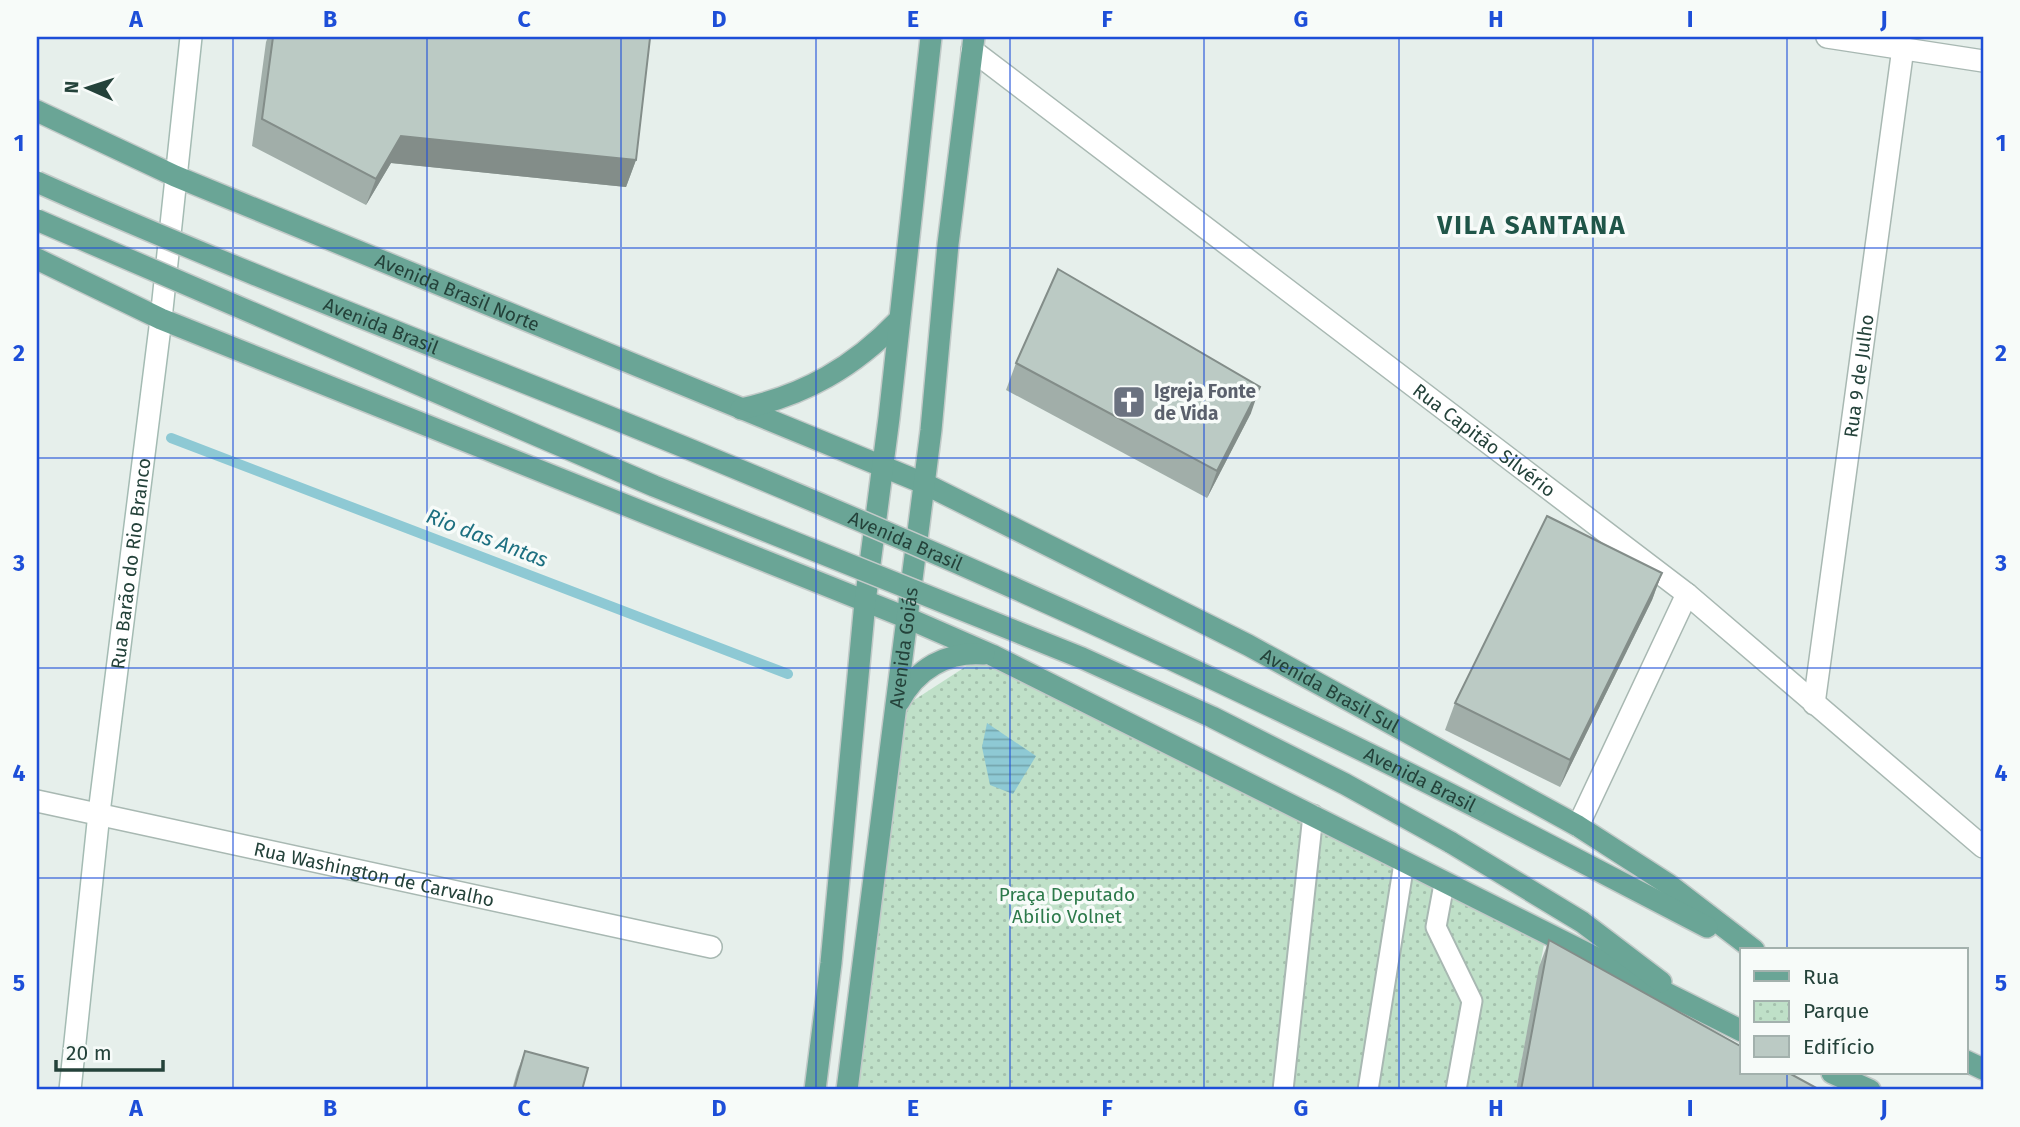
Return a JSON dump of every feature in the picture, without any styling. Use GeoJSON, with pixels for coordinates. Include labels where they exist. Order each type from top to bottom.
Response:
{"type":"FeatureCollection","features":[{"type":"Feature","properties":{"kind":"main road"},"geometry":{"type":"LineString","coordinates":[[815,1090],[831,963],[865,602],[931,37]]}},
{"type":"Feature","properties":{"kind":"main road","name":"Avenida Goiás"},"geometry":{"type":"LineString","coordinates":[[847,1090],[897,707],[905,617],[923,483],[973,43]]}},
{"type":"Feature","properties":{"kind":"main road","name":"Avenida Brasil Norte"},"geometry":{"type":"LineString","coordinates":[[37,111],[175,176],[883,465]]}},
{"type":"Feature","properties":{"kind":"main road","name":"Avenida Brasil"},"geometry":{"type":"LineString","coordinates":[[37,181],[705,456],[1162,654],[1476,807],[1749,948]]}},
{"type":"Feature","properties":{"kind":"main road","name":"Avenida Brasil"},"geometry":{"type":"LineString","coordinates":[[37,220],[629,476],[1082,658],[1224,723],[1450,842],[1581,922],[1692,1007]]}},
{"type":"Feature","properties":{"kind":"main road"},"geometry":{"type":"LineString","coordinates":[[37,259],[161,319],[905,617],[992,655],[1313,815],[1444,884],[1740,1030]]}},
{"type":"Feature","properties":{"kind":"main road"},"geometry":{"type":"LineString","coordinates":[[741,409],[782,398],[832,376],[871,347],[899,320]]}},
{"type":"Feature","properties":{"kind":"main road","name":"Avenida Brasil Sul"},"geometry":{"type":"LineString","coordinates":[[883,465],[1248,645],[1578,826],[1668,884],[1750,948]]}},
{"type":"Feature","properties":{"kind":"main road"},"geometry":{"type":"LineString","coordinates":[[897,707],[906,688],[921,673],[939,661],[956,655],[992,655]]}},
{"type":"Feature","properties":{"kind":"main road"},"geometry":{"type":"LineString","coordinates":[[1834,1074],[1870,1090]]}},
{"type":"Feature","properties":{"kind":"street","name":"Rua Barão do Rio Branco"},"geometry":{"type":"LineString","coordinates":[[70,1090],[99,813],[161,319],[191,37]]}},
{"type":"Feature","properties":{"kind":"street"},"geometry":{"type":"LineString","coordinates":[[1826,37],[1983,61]]}},
{"type":"Feature","properties":{"kind":"street","name":"Rua Capitão Silvério"},"geometry":{"type":"LineString","coordinates":[[973,43],[1687,594],[1983,846]]}},
{"type":"Feature","properties":{"kind":"street","name":"Rua 9 de Julho"},"geometry":{"type":"LineString","coordinates":[[1814,704],[1903,48]]}},
{"type":"Feature","properties":{"kind":"street"},"geometry":{"type":"LineString","coordinates":[[1578,826],[1687,594]]}},
{"type":"Feature","properties":{"kind":"street","name":"Rua Washington de Carvalho"},"geometry":{"type":"LineString","coordinates":[[37,802],[99,813],[711,947]]}},
{"type":"Feature","properties":{"kind":"lane"},"geometry":{"type":"LineString","coordinates":[[1283,1090],[1313,815]]}},
{"type":"Feature","properties":{"kind":"lane"},"geometry":{"type":"LineString","coordinates":[[1368,1090],[1404,863]]}},
{"type":"Feature","properties":{"kind":"lane"},"geometry":{"type":"LineString","coordinates":[[1444,884],[1436,927],[1472,1001],[1456,1090]]}},
{"type":"Feature","properties":{"kind":"green space","name":"Praça Deputado Abílio Volnet"},"geometry":{"type":"Polygon","coordinates":[[[982,656],[1546,934],[1516,1090],[855,1090],[908,704],[982,656]]]}},
{"type":"Feature","properties":{"kind":"water"},"geometry":{"type":"Polygon","coordinates":[[[987,723],[1036,756],[1013,794],[990,785],[982,747],[987,723]]]}},
{"type":"Feature","properties":{"kind":"building"},"geometry":{"type":"Polygon","coordinates":[[[273,37],[650,38],[636,160],[401,136],[376,179],[262,119],[273,37]]]}},
{"type":"Feature","properties":{"kind":"building","name":"Igreja Fonte de Vida"},"geometry":{"type":"Polygon","coordinates":[[[1058,269],[1260,387],[1217,471],[1016,363],[1058,269]]]}},
{"type":"Feature","properties":{"kind":"building"},"geometry":{"type":"Polygon","coordinates":[[[1547,516],[1662,573],[1570,760],[1455,703],[1547,516]]]}},
{"type":"Feature","properties":{"kind":"building"},"geometry":{"type":"Polygon","coordinates":[[[1549,940],[1740,1046],[1740,1074],[1791,1074],[1820,1090],[1521,1090],[1549,940]]]}},
{"type":"Feature","properties":{"kind":"building"},"geometry":{"type":"Polygon","coordinates":[[[525,1051],[588,1068],[582,1090],[514,1090],[525,1051]]]}},
{"type":"Feature","properties":{"kind":"waterway","name":"Rio das Antas"},"geometry":{"type":"LineString","coordinates":[[171,438],[788,674]]}},
{"type":"Feature","properties":{"kind":"place","name":"Igreja Fonte de Vida"},"geometry":{"type":"Point","coordinates":[1129,402]}},
{"type":"Feature","properties":{"kind":"district","name":"VILA SANTANA"},"geometry":{"type":"Point","coordinates":[1532,225]}}]}
